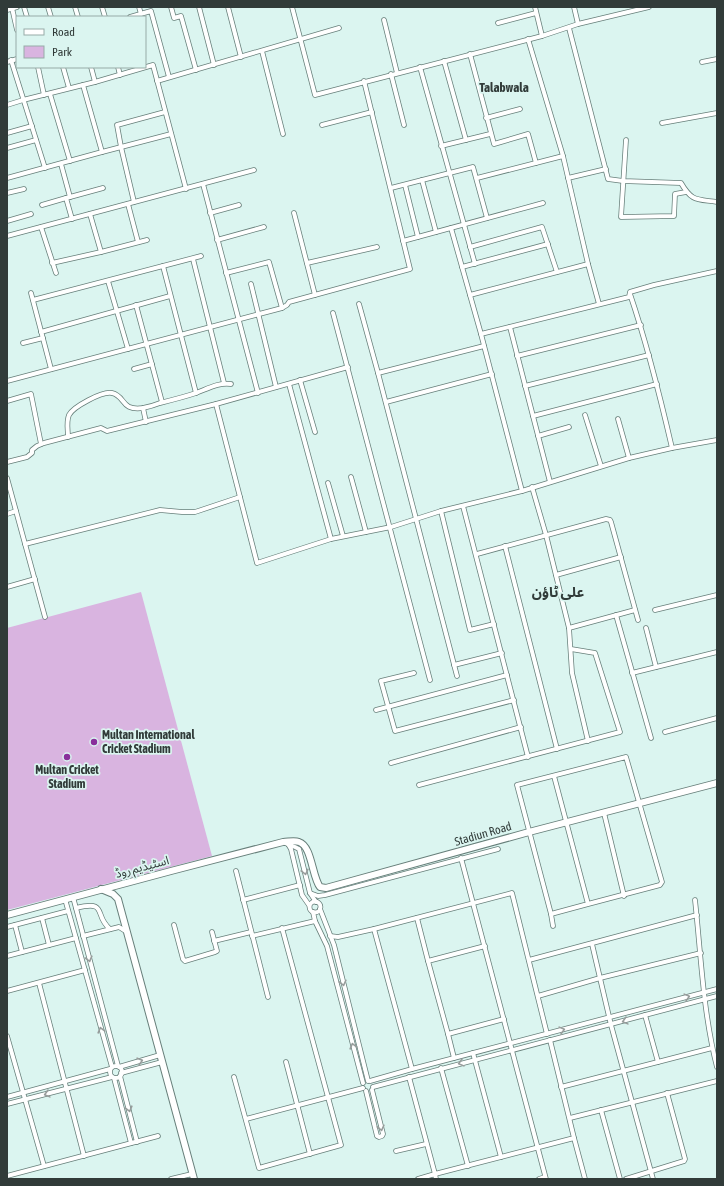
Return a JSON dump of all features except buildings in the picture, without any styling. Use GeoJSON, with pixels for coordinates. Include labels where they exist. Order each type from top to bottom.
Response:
{"type":"FeatureCollection","features":[{"type":"Feature","properties":{"kind":"main road","name":"Stadiun Road"},"geometry":{"type":"LineString","coordinates":[[285,843],[294,841],[303,844],[309,854],[317,883],[320,887],[326,888],[717,783]]}},
{"type":"Feature","properties":{"kind":"main road","name":"اسٹیڈیم روڈ"},"geometry":{"type":"LineString","coordinates":[[7,915],[101,889],[285,843]]}},
{"type":"Feature","properties":{"kind":"main road"},"geometry":{"type":"LineString","coordinates":[[101,889],[114,894],[118,899],[193,1176]]}},
{"type":"Feature","properties":{"kind":"street"},"geometry":{"type":"LineString","coordinates":[[139,7],[141,14]]}},
{"type":"Feature","properties":{"kind":"street"},"geometry":{"type":"LineString","coordinates":[[171,7],[174,18],[181,16],[196,70]]}},
{"type":"Feature","properties":{"kind":"street"},"geometry":{"type":"LineString","coordinates":[[199,7],[214,65]]}},
{"type":"Feature","properties":{"kind":"street"},"geometry":{"type":"LineString","coordinates":[[228,7],[241,57]]}},
{"type":"Feature","properties":{"kind":"street"},"geometry":{"type":"LineString","coordinates":[[292,7],[315,95],[364,81],[542,36],[578,24],[649,7]]}},
{"type":"Feature","properties":{"kind":"street"},"geometry":{"type":"LineString","coordinates":[[535,7],[542,36]]}},
{"type":"Feature","properties":{"kind":"street"},"geometry":{"type":"LineString","coordinates":[[574,7],[578,24]]}},
{"type":"Feature","properties":{"kind":"street"},"geometry":{"type":"LineString","coordinates":[[12,8],[16,26]]}},
{"type":"Feature","properties":{"kind":"street"},"geometry":{"type":"LineString","coordinates":[[134,16],[151,12],[169,77]]}},
{"type":"Feature","properties":{"kind":"street"},"geometry":{"type":"LineString","coordinates":[[498,23],[536,13]]}},
{"type":"Feature","properties":{"kind":"street"},"geometry":{"type":"LineString","coordinates":[[384,20],[397,73]]}},
{"type":"Feature","properties":{"kind":"street"},"geometry":{"type":"LineString","coordinates":[[157,81],[339,28]]}},
{"type":"Feature","properties":{"kind":"street"},"geometry":{"type":"LineString","coordinates":[[569,28],[608,179],[681,184],[692,199],[717,202]]}},
{"type":"Feature","properties":{"kind":"street"},"geometry":{"type":"LineString","coordinates":[[528,39],[563,156],[588,264],[599,304]]}},
{"type":"Feature","properties":{"kind":"street"},"geometry":{"type":"LineString","coordinates":[[262,51],[283,134]]}},
{"type":"Feature","properties":{"kind":"street"},"geometry":{"type":"LineString","coordinates":[[470,54],[490,134],[494,144],[528,134],[536,163]]}},
{"type":"Feature","properties":{"kind":"street"},"geometry":{"type":"LineString","coordinates":[[702,62],[717,59]]}},
{"type":"Feature","properties":{"kind":"street"},"geometry":{"type":"LineString","coordinates":[[8,61],[32,126],[45,168]]}},
{"type":"Feature","properties":{"kind":"street"},"geometry":{"type":"LineString","coordinates":[[444,61],[466,140]]}},
{"type":"Feature","properties":{"kind":"street"},"geometry":{"type":"LineString","coordinates":[[146,67],[153,65],[186,189]]}},
{"type":"Feature","properties":{"kind":"street"},"geometry":{"type":"LineString","coordinates":[[420,67],[475,264]]}},
{"type":"Feature","properties":{"kind":"street"},"geometry":{"type":"LineString","coordinates":[[38,68],[44,95]]}},
{"type":"Feature","properties":{"kind":"street"},"geometry":{"type":"LineString","coordinates":[[63,68],[69,88]]}},
{"type":"Feature","properties":{"kind":"street"},"geometry":{"type":"LineString","coordinates":[[91,68],[95,82]]}},
{"type":"Feature","properties":{"kind":"street"},"geometry":{"type":"LineString","coordinates":[[118,68],[120,75]]}},
{"type":"Feature","properties":{"kind":"street"},"geometry":{"type":"LineString","coordinates":[[7,105],[142,68]]}},
{"type":"Feature","properties":{"kind":"street"},"geometry":{"type":"LineString","coordinates":[[391,74],[404,125]]}},
{"type":"Feature","properties":{"kind":"street"},"geometry":{"type":"LineString","coordinates":[[7,381],[259,315],[282,308],[289,302],[410,269],[364,81]]}},
{"type":"Feature","properties":{"kind":"street"},"geometry":{"type":"LineString","coordinates":[[83,85],[102,152]]}},
{"type":"Feature","properties":{"kind":"street"},"geometry":{"type":"LineString","coordinates":[[50,94],[70,161]]}},
{"type":"Feature","properties":{"kind":"street"},"geometry":{"type":"LineString","coordinates":[[486,118],[520,109]]}},
{"type":"Feature","properties":{"kind":"street"},"geometry":{"type":"LineString","coordinates":[[134,202],[120,148],[117,125],[166,112]]}},
{"type":"Feature","properties":{"kind":"street"},"geometry":{"type":"LineString","coordinates":[[322,125],[372,112]]}},
{"type":"Feature","properties":{"kind":"street"},"geometry":{"type":"LineString","coordinates":[[662,123],[717,113]]}},
{"type":"Feature","properties":{"kind":"street"},"geometry":{"type":"LineString","coordinates":[[7,133],[32,126]]}},
{"type":"Feature","properties":{"kind":"street"},"geometry":{"type":"LineString","coordinates":[[7,178],[171,134]]}},
{"type":"Feature","properties":{"kind":"street"},"geometry":{"type":"LineString","coordinates":[[442,146],[490,134]]}},
{"type":"Feature","properties":{"kind":"street"},"geometry":{"type":"LineString","coordinates":[[7,148],[36,140]]}},
{"type":"Feature","properties":{"kind":"street"},"geometry":{"type":"LineString","coordinates":[[626,140],[621,217],[674,216],[675,194],[686,192]]}},
{"type":"Feature","properties":{"kind":"street"},"geometry":{"type":"LineString","coordinates":[[477,178],[563,156]]}},
{"type":"Feature","properties":{"kind":"street"},"geometry":{"type":"LineString","coordinates":[[61,164],[72,219]]}},
{"type":"Feature","properties":{"kind":"street"},"geometry":{"type":"LineString","coordinates":[[391,188],[474,167],[488,218]]}},
{"type":"Feature","properties":{"kind":"street"},"geometry":{"type":"LineString","coordinates":[[568,178],[606,169]]}},
{"type":"Feature","properties":{"kind":"street"},"geometry":{"type":"LineString","coordinates":[[7,236],[254,170]]}},
{"type":"Feature","properties":{"kind":"street"},"geometry":{"type":"LineString","coordinates":[[422,180],[436,232]]}},
{"type":"Feature","properties":{"kind":"street"},"geometry":{"type":"LineString","coordinates":[[203,184],[258,393]]}},
{"type":"Feature","properties":{"kind":"street"},"geometry":{"type":"LineString","coordinates":[[405,184],[418,237]]}},
{"type":"Feature","properties":{"kind":"street"},"geometry":{"type":"LineString","coordinates":[[42,205],[103,188]]}},
{"type":"Feature","properties":{"kind":"street"},"geometry":{"type":"LineString","coordinates":[[7,193],[24,189]]}},
{"type":"Feature","properties":{"kind":"street"},"geometry":{"type":"LineString","coordinates":[[404,241],[543,203]]}},
{"type":"Feature","properties":{"kind":"street"},"geometry":{"type":"LineString","coordinates":[[128,204],[138,242]]}},
{"type":"Feature","properties":{"kind":"street"},"geometry":{"type":"LineString","coordinates":[[210,213],[239,205]]}},
{"type":"Feature","properties":{"kind":"street"},"geometry":{"type":"LineString","coordinates":[[294,213],[315,295]]}},
{"type":"Feature","properties":{"kind":"street"},"geometry":{"type":"LineString","coordinates":[[7,221],[31,214]]}},
{"type":"Feature","properties":{"kind":"street"},"geometry":{"type":"LineString","coordinates":[[90,214],[101,252]]}},
{"type":"Feature","properties":{"kind":"street"},"geometry":{"type":"LineString","coordinates":[[41,227],[56,273]]}},
{"type":"Feature","properties":{"kind":"street"},"geometry":{"type":"LineString","coordinates":[[217,240],[264,227]]}},
{"type":"Feature","properties":{"kind":"street"},"geometry":{"type":"LineString","coordinates":[[470,247],[542,227],[556,272]]}},
{"type":"Feature","properties":{"kind":"street"},"geometry":{"type":"LineString","coordinates":[[451,228],[492,374],[522,491]]}},
{"type":"Feature","properties":{"kind":"street"},"geometry":{"type":"LineString","coordinates":[[52,263],[147,240]]}},
{"type":"Feature","properties":{"kind":"street"},"geometry":{"type":"LineString","coordinates":[[462,267],[548,244]]}},
{"type":"Feature","properties":{"kind":"street"},"geometry":{"type":"LineString","coordinates":[[307,263],[377,247]]}},
{"type":"Feature","properties":{"kind":"street"},"geometry":{"type":"LineString","coordinates":[[33,300],[201,256]]}},
{"type":"Feature","properties":{"kind":"street"},"geometry":{"type":"LineString","coordinates":[[193,259],[224,383]]}},
{"type":"Feature","properties":{"kind":"street"},"geometry":{"type":"LineString","coordinates":[[226,274],[269,262],[282,308]]}},
{"type":"Feature","properties":{"kind":"street"},"geometry":{"type":"LineString","coordinates":[[470,295],[588,264]]}},
{"type":"Feature","properties":{"kind":"street"},"geometry":{"type":"LineString","coordinates":[[163,266],[196,393]]}},
{"type":"Feature","properties":{"kind":"street"},"geometry":{"type":"LineString","coordinates":[[630,292],[717,271]]}},
{"type":"Feature","properties":{"kind":"street"},"geometry":{"type":"LineString","coordinates":[[108,281],[128,349]]}},
{"type":"Feature","properties":{"kind":"street"},"geometry":{"type":"LineString","coordinates":[[251,284],[276,387]]}},
{"type":"Feature","properties":{"kind":"street"},"geometry":{"type":"LineString","coordinates":[[481,334],[629,297],[630,292]]}},
{"type":"Feature","properties":{"kind":"street"},"geometry":{"type":"LineString","coordinates":[[630,292],[641,325],[657,384],[672,448]]}},
{"type":"Feature","properties":{"kind":"street"},"geometry":{"type":"LineString","coordinates":[[31,293],[51,369]]}},
{"type":"Feature","properties":{"kind":"street"},"geometry":{"type":"LineString","coordinates":[[41,332],[170,296]]}},
{"type":"Feature","properties":{"kind":"street"},"geometry":{"type":"LineString","coordinates":[[359,304],[457,676]]}},
{"type":"Feature","properties":{"kind":"street"},"geometry":{"type":"LineString","coordinates":[[136,305],[162,402]]}},
{"type":"Feature","properties":{"kind":"street"},"geometry":{"type":"LineString","coordinates":[[333,313],[430,680]]}},
{"type":"Feature","properties":{"kind":"street"},"geometry":{"type":"LineString","coordinates":[[518,356],[641,325]]}},
{"type":"Feature","properties":{"kind":"street"},"geometry":{"type":"LineString","coordinates":[[510,327],[550,482]]}},
{"type":"Feature","properties":{"kind":"street"},"geometry":{"type":"LineString","coordinates":[[23,343],[43,338]]}},
{"type":"Feature","properties":{"kind":"street"},"geometry":{"type":"LineString","coordinates":[[378,373],[484,346]]}},
{"type":"Feature","properties":{"kind":"street"},"geometry":{"type":"LineString","coordinates":[[525,386],[649,355]]}},
{"type":"Feature","properties":{"kind":"street"},"geometry":{"type":"LineString","coordinates":[[134,369],[152,364]]}},
{"type":"Feature","properties":{"kind":"street"},"geometry":{"type":"LineString","coordinates":[[7,462],[27,457],[32,453],[32,450],[41,444],[101,428],[107,431],[146,422],[258,393],[348,367]]}},
{"type":"Feature","properties":{"kind":"street"},"geometry":{"type":"LineString","coordinates":[[386,402],[492,374]]}},
{"type":"Feature","properties":{"kind":"street"},"geometry":{"type":"LineString","coordinates":[[300,380],[315,432]]}},
{"type":"Feature","properties":{"kind":"street"},"geometry":{"type":"LineString","coordinates":[[68,437],[67,425],[69,416],[74,410],[104,394],[112,393],[119,397],[124,405],[129,408],[143,408],[196,393],[224,383],[231,384]]}},
{"type":"Feature","properties":{"kind":"street"},"geometry":{"type":"LineString","coordinates":[[289,384],[331,538]]}},
{"type":"Feature","properties":{"kind":"street"},"geometry":{"type":"LineString","coordinates":[[533,416],[657,384]]}},
{"type":"Feature","properties":{"kind":"street"},"geometry":{"type":"LineString","coordinates":[[7,401],[31,394],[41,444]]}},
{"type":"Feature","properties":{"kind":"street"},"geometry":{"type":"LineString","coordinates":[[216,404],[257,563],[331,538],[390,527],[441,511],[522,491],[629,458],[717,440]]}},
{"type":"Feature","properties":{"kind":"street"},"geometry":{"type":"LineString","coordinates":[[143,408],[146,422]]}},
{"type":"Feature","properties":{"kind":"street"},"geometry":{"type":"LineString","coordinates":[[585,415],[601,466]]}},
{"type":"Feature","properties":{"kind":"street"},"geometry":{"type":"LineString","coordinates":[[618,419],[629,458]]}},
{"type":"Feature","properties":{"kind":"street"},"geometry":{"type":"LineString","coordinates":[[538,436],[569,427]]}},
{"type":"Feature","properties":{"kind":"street"},"geometry":{"type":"LineString","coordinates":[[7,478],[45,617]]}},
{"type":"Feature","properties":{"kind":"street"},"geometry":{"type":"LineString","coordinates":[[351,478],[366,532]]}},
{"type":"Feature","properties":{"kind":"street"},"geometry":{"type":"LineString","coordinates":[[328,483],[343,536]]}},
{"type":"Feature","properties":{"kind":"street"},"geometry":{"type":"LineString","coordinates":[[532,487],[546,535],[569,628],[572,673],[588,741]]}},
{"type":"Feature","properties":{"kind":"street"},"geometry":{"type":"LineString","coordinates":[[25,544],[160,510],[195,512],[240,497]]}},
{"type":"Feature","properties":{"kind":"street"},"geometry":{"type":"LineString","coordinates":[[463,506],[477,554],[528,757]]}},
{"type":"Feature","properties":{"kind":"street"},"geometry":{"type":"LineString","coordinates":[[441,511],[470,630],[494,624]]}},
{"type":"Feature","properties":{"kind":"street"},"geometry":{"type":"LineString","coordinates":[[7,514],[16,512]]}},
{"type":"Feature","properties":{"kind":"street"},"geometry":{"type":"LineString","coordinates":[[477,554],[606,519],[610,520],[612,522],[638,620]]}},
{"type":"Feature","properties":{"kind":"street"},"geometry":{"type":"LineString","coordinates":[[505,546],[558,749]]}},
{"type":"Feature","properties":{"kind":"street"},"geometry":{"type":"LineString","coordinates":[[556,575],[621,557]]}},
{"type":"Feature","properties":{"kind":"street"},"geometry":{"type":"LineString","coordinates":[[7,587],[35,579]]}},
{"type":"Feature","properties":{"kind":"street"},"geometry":{"type":"LineString","coordinates":[[655,610],[717,595]]}},
{"type":"Feature","properties":{"kind":"street"},"geometry":{"type":"LineString","coordinates":[[569,628],[635,610]]}},
{"type":"Feature","properties":{"kind":"street"},"geometry":{"type":"LineString","coordinates":[[616,615],[651,738]]}},
{"type":"Feature","properties":{"kind":"street"},"geometry":{"type":"LineString","coordinates":[[646,628],[656,667]]}},
{"type":"Feature","properties":{"kind":"street"},"geometry":{"type":"LineString","coordinates":[[419,785],[620,732],[595,653],[571,649]]}},
{"type":"Feature","properties":{"kind":"street"},"geometry":{"type":"LineString","coordinates":[[632,673],[717,652]]}},
{"type":"Feature","properties":{"kind":"street"},"geometry":{"type":"LineString","coordinates":[[454,665],[502,653]]}},
{"type":"Feature","properties":{"kind":"street"},"geometry":{"type":"LineString","coordinates":[[414,673],[381,681],[395,731],[514,700]]}},
{"type":"Feature","properties":{"kind":"street"},"geometry":{"type":"LineString","coordinates":[[376,710],[507,675]]}},
{"type":"Feature","properties":{"kind":"street"},"geometry":{"type":"LineString","coordinates":[[664,732],[717,718]]}},
{"type":"Feature","properties":{"kind":"street"},"geometry":{"type":"LineString","coordinates":[[391,764],[521,727]]}},
{"type":"Feature","properties":{"kind":"street"},"geometry":{"type":"LineString","coordinates":[[551,914],[624,896],[662,884],[626,757],[517,785],[553,926]]}},
{"type":"Feature","properties":{"kind":"street"},"geometry":{"type":"LineString","coordinates":[[554,776],[588,904]]}},
{"type":"Feature","properties":{"kind":"street"},"geometry":{"type":"LineString","coordinates":[[604,813],[624,896]]}},
{"type":"Feature","properties":{"kind":"street"},"geometry":{"type":"LineString","coordinates":[[285,843],[299,849],[310,893],[316,902],[320,904],[320,910],[334,945],[369,1081],[373,1084],[372,1089],[383,1134],[380,1137],[377,1136],[327,946],[315,921],[313,912],[310,910],[310,905],[302,895],[291,849],[285,843]]}},
{"type":"Feature","properties":{"kind":"street"},"geometry":{"type":"LineString","coordinates":[[310,893],[318,896],[325,895],[498,849]]}},
{"type":"Feature","properties":{"kind":"street"},"geometry":{"type":"LineString","coordinates":[[461,858],[546,1178],[539,1179]]}},
{"type":"Feature","properties":{"kind":"street"},"geometry":{"type":"LineString","coordinates":[[236,871],[268,997]]}},
{"type":"Feature","properties":{"kind":"street"},"geometry":{"type":"LineString","coordinates":[[243,900],[300,885]]}},
{"type":"Feature","properties":{"kind":"street"},"geometry":{"type":"LineString","coordinates":[[330,936],[338,937],[374,929],[512,893],[547,1034]]}},
{"type":"Feature","properties":{"kind":"street"},"geometry":{"type":"LineString","coordinates":[[73,897],[119,1067],[137,1142]]}},
{"type":"Feature","properties":{"kind":"street"},"geometry":{"type":"LineString","coordinates":[[65,900],[111,1068],[110,1073],[113,1077],[132,1143]]}},
{"type":"Feature","properties":{"kind":"street"},"geometry":{"type":"LineString","coordinates":[[695,900],[704,992],[712,1048],[717,1067]]}},
{"type":"Feature","properties":{"kind":"street"},"geometry":{"type":"LineString","coordinates":[[310,905],[311,903],[316,902]]}},
{"type":"Feature","properties":{"kind":"street"},"geometry":{"type":"LineString","coordinates":[[76,908],[93,905],[100,911],[104,922],[110,929]]}},
{"type":"Feature","properties":{"kind":"street"},"geometry":{"type":"LineString","coordinates":[[313,912],[316,913],[320,910]]}},
{"type":"Feature","properties":{"kind":"street"},"geometry":{"type":"LineString","coordinates":[[7,927],[68,911]]}},
{"type":"Feature","properties":{"kind":"street"},"geometry":{"type":"LineString","coordinates":[[529,960],[697,915]]}},
{"type":"Feature","properties":{"kind":"street"},"geometry":{"type":"LineString","coordinates":[[42,918],[49,945]]}},
{"type":"Feature","properties":{"kind":"street"},"geometry":{"type":"LineString","coordinates":[[417,918],[454,1058]]}},
{"type":"Feature","properties":{"kind":"street"},"geometry":{"type":"LineString","coordinates":[[214,941],[315,921]]}},
{"type":"Feature","properties":{"kind":"street"},"geometry":{"type":"LineString","coordinates":[[15,925],[22,952]]}},
{"type":"Feature","properties":{"kind":"street"},"geometry":{"type":"LineString","coordinates":[[174,925],[183,959],[186,961],[217,951],[212,932]]}},
{"type":"Feature","properties":{"kind":"street"},"geometry":{"type":"LineString","coordinates":[[83,936],[119,927],[127,932]]}},
{"type":"Feature","properties":{"kind":"street"},"geometry":{"type":"LineString","coordinates":[[234,1077],[259,1168],[341,1146],[282,928]]}},
{"type":"Feature","properties":{"kind":"street"},"geometry":{"type":"LineString","coordinates":[[374,929],[412,1069]]}},
{"type":"Feature","properties":{"kind":"street"},"geometry":{"type":"LineString","coordinates":[[7,956],[76,938]]}},
{"type":"Feature","properties":{"kind":"street"},"geometry":{"type":"LineString","coordinates":[[592,944],[611,1024],[653,1179]]}},
{"type":"Feature","properties":{"kind":"street"},"geometry":{"type":"LineString","coordinates":[[428,961],[484,946]]}},
{"type":"Feature","properties":{"kind":"street"},"geometry":{"type":"LineString","coordinates":[[538,996],[600,978],[700,953]]}},
{"type":"Feature","properties":{"kind":"street"},"geometry":{"type":"LineString","coordinates":[[7,991],[84,970]]}},
{"type":"Feature","properties":{"kind":"street"},"geometry":{"type":"LineString","coordinates":[[39,982],[84,1156]]}},
{"type":"Feature","properties":{"kind":"street"},"geometry":{"type":"LineString","coordinates":[[364,1088],[369,1081],[717,989]]}},
{"type":"Feature","properties":{"kind":"street"},"geometry":{"type":"LineString","coordinates":[[246,1119],[364,1088],[372,1089],[441,1068],[717,996]]}},
{"type":"Feature","properties":{"kind":"street"},"geometry":{"type":"LineString","coordinates":[[645,1015],[658,1062]]}},
{"type":"Feature","properties":{"kind":"street"},"geometry":{"type":"LineString","coordinates":[[448,1034],[504,1019]]}},
{"type":"Feature","properties":{"kind":"street"},"geometry":{"type":"LineString","coordinates":[[7,1037],[44,1166]]}},
{"type":"Feature","properties":{"kind":"street"},"geometry":{"type":"LineString","coordinates":[[550,1040],[585,1179]]}},
{"type":"Feature","properties":{"kind":"street"},"geometry":{"type":"LineString","coordinates":[[562,1087],[712,1048]]}},
{"type":"Feature","properties":{"kind":"street"},"geometry":{"type":"LineString","coordinates":[[473,1053],[500,1157]]}},
{"type":"Feature","properties":{"kind":"street"},"geometry":{"type":"LineString","coordinates":[[7,1097],[160,1055]]}},
{"type":"Feature","properties":{"kind":"street"},"geometry":{"type":"LineString","coordinates":[[7,1104],[121,1075],[162,1062]]}},
{"type":"Feature","properties":{"kind":"street"},"geometry":{"type":"LineString","coordinates":[[286,1062],[310,1154]]}},
{"type":"Feature","properties":{"kind":"street"},"geometry":{"type":"LineString","coordinates":[[441,1068],[468,1166]]}},
{"type":"Feature","properties":{"kind":"street"},"geometry":{"type":"LineString","coordinates":[[409,1077],[435,1177]]}},
{"type":"Feature","properties":{"kind":"street"},"geometry":{"type":"LineString","coordinates":[[570,1118],[717,1081]]}},
{"type":"Feature","properties":{"kind":"street"},"geometry":{"type":"LineString","coordinates":[[626,1179],[684,1162],[667,1093]]}},
{"type":"Feature","properties":{"kind":"street"},"geometry":{"type":"LineString","coordinates":[[601,1110],[620,1179]]}},
{"type":"Feature","properties":{"kind":"street"},"geometry":{"type":"LineString","coordinates":[[7,1175],[158,1136]]}},
{"type":"Feature","properties":{"kind":"street"},"geometry":{"type":"LineString","coordinates":[[418,1179],[435,1177],[500,1157],[574,1138]]}},
{"type":"Feature","properties":{"kind":"street"},"geometry":{"type":"LineString","coordinates":[[396,1151],[426,1144]]}},
{"type":"Feature","properties":{"kind":"street"},"geometry":{"type":"LineString","coordinates":[[171,1179],[193,1176]]}},
{"type":"Feature","properties":{"kind":"green space","name":"Multan International Cricket Stadium"},"geometry":{"type":"Polygon","coordinates":[[[141,592],[212,856],[7,910],[7,628],[141,592]]]}},
{"type":"Feature","properties":{"kind":"place","name":"Multan International Cricket Stadium"},"geometry":{"type":"Point","coordinates":[94,742]}},
{"type":"Feature","properties":{"kind":"place","name":"Multan Cricket Stadium"},"geometry":{"type":"Point","coordinates":[67,757]}},
{"type":"Feature","properties":{"kind":"district","name":"Talabwala"},"geometry":{"type":"Point","coordinates":[504,87]}},
{"type":"Feature","properties":{"kind":"district","name":"علی ٹاؤن"},"geometry":{"type":"Point","coordinates":[558,592]}}]}
